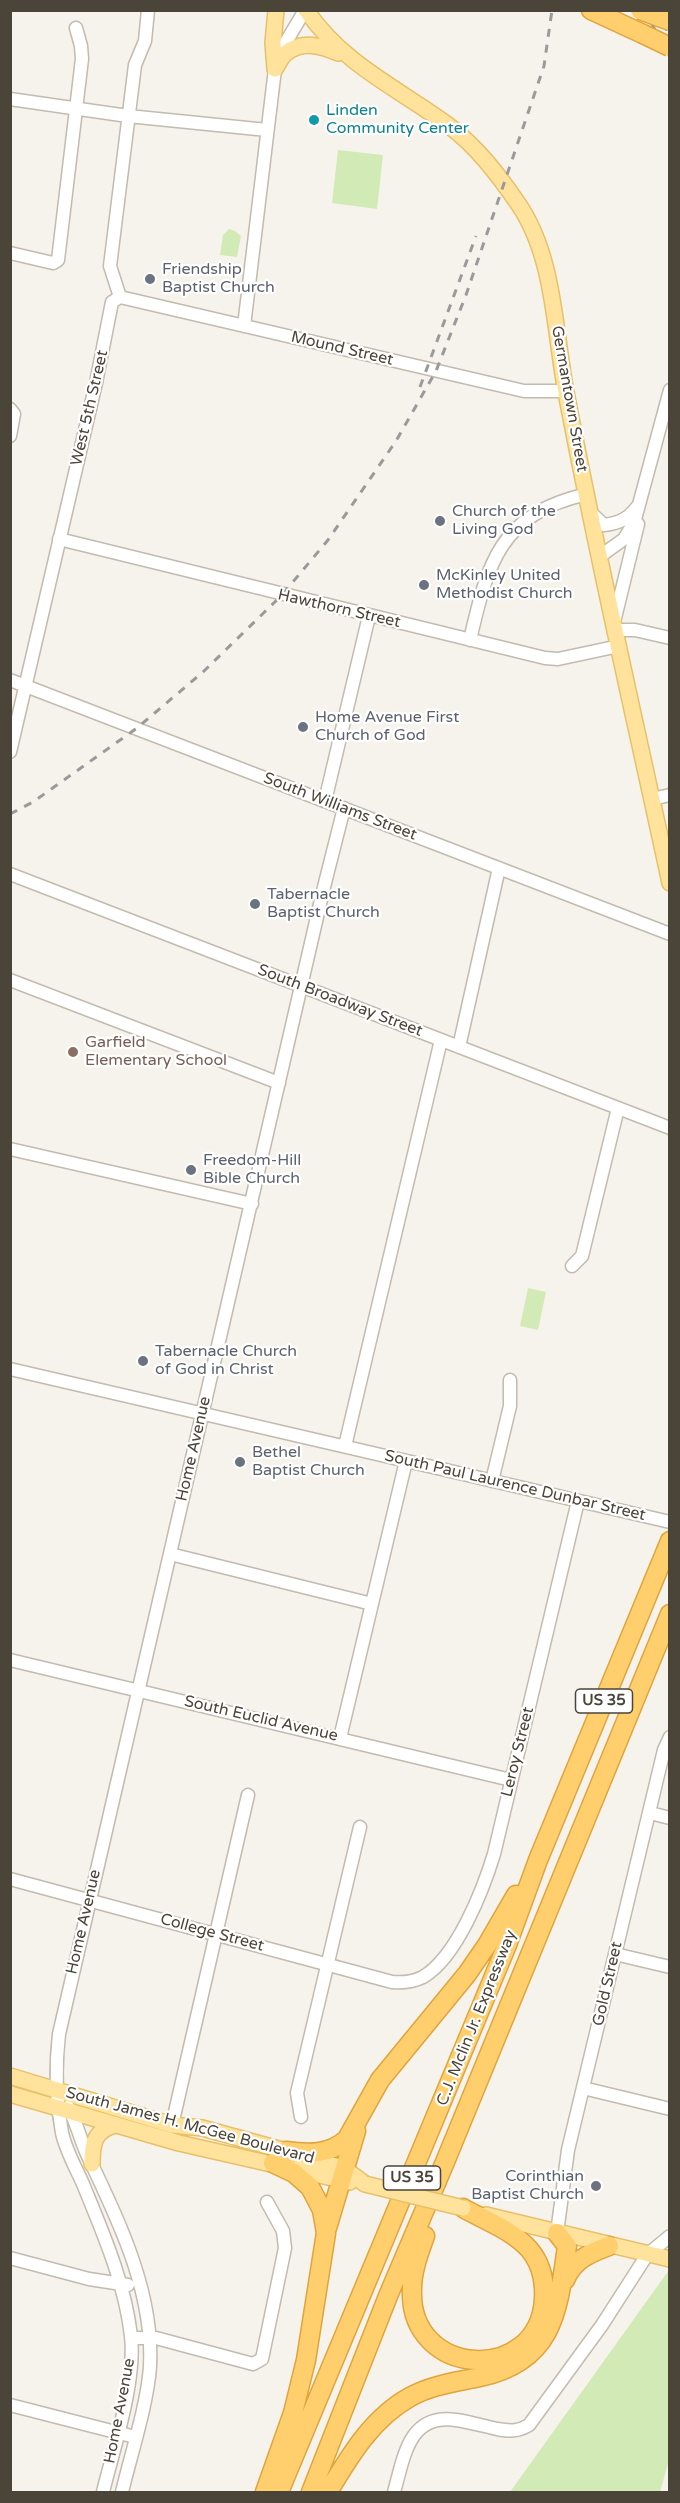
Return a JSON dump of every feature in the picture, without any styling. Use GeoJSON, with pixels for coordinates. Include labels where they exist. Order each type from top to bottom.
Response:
{"type":"FeatureCollection","features":[{"type":"Feature","properties":{"kind":"highway"},"geometry":{"type":"LineString","coordinates":[[591,10],[669,47]]}},
{"type":"Feature","properties":{"kind":"highway"},"geometry":{"type":"LineString","coordinates":[[640,10],[669,21]]}},
{"type":"Feature","properties":{"kind":"highway","name":"C.J. Mclin Jr. Expressway"},"geometry":{"type":"LineString","coordinates":[[279,2493],[507,1945],[538,1860],[669,1541]]}},
{"type":"Feature","properties":{"kind":"highway","name":"C.J. Mclin Jr. Expressway"},"geometry":{"type":"LineString","coordinates":[[310,2493],[388,2296],[449,2154],[669,1614]]}},
{"type":"Feature","properties":{"kind":"highway"},"geometry":{"type":"LineString","coordinates":[[280,2157],[328,2151],[347,2139],[391,2066],[488,1945],[538,1860]]}},
{"type":"Feature","properties":{"kind":"highway"},"geometry":{"type":"LineString","coordinates":[[264,2493],[293,2413],[306,2360],[326,2233],[358,2123]]}},
{"type":"Feature","properties":{"kind":"highway"},"geometry":{"type":"LineString","coordinates":[[449,2154],[434,2212],[412,2280],[412,2306],[418,2325],[436,2347],[453,2357],[473,2361],[493,2360],[515,2350],[530,2337],[544,2304],[554,2260],[557,2233]]}},
{"type":"Feature","properties":{"kind":"highway"},"geometry":{"type":"LineString","coordinates":[[280,2157],[310,2187],[322,2210],[326,2233]]}},
{"type":"Feature","properties":{"kind":"highway"},"geometry":{"type":"LineString","coordinates":[[462,2208],[518,2239],[528,2248],[543,2275],[544,2304]]}},
{"type":"Feature","properties":{"kind":"highway"},"geometry":{"type":"LineString","coordinates":[[557,2233],[567,2247],[560,2293]]}},
{"type":"Feature","properties":{"kind":"highway"},"geometry":{"type":"LineString","coordinates":[[328,2493],[372,2427],[398,2404],[436,2386],[501,2372],[526,2358],[544,2339],[551,2326],[567,2275],[579,2261],[609,2246]]}},
{"type":"Feature","properties":{"kind":"main road"},"geometry":{"type":"LineString","coordinates":[[275,69],[273,43],[276,10]]}},
{"type":"Feature","properties":{"kind":"main road","name":"Germantown Street"},"geometry":{"type":"LineString","coordinates":[[305,10],[329,40],[346,56],[449,126],[470,143],[489,162],[519,203],[535,236],[543,259],[599,557],[669,883]]}},
{"type":"Feature","properties":{"kind":"main road"},"geometry":{"type":"LineString","coordinates":[[275,69],[286,53],[304,46],[319,45],[346,56]]}},
{"type":"Feature","properties":{"kind":"main road","name":"South James H. McGee Boulevard"},"geometry":{"type":"LineString","coordinates":[[10,2076],[171,2125],[202,2128],[280,2157],[344,2175],[365,2184],[669,2259]]}},
{"type":"Feature","properties":{"kind":"main road","name":"South James H. McGee Boulevard"},"geometry":{"type":"LineString","coordinates":[[10,2094],[179,2143],[280,2157]]}},
{"type":"Feature","properties":{"kind":"main road"},"geometry":{"type":"LineString","coordinates":[[92,2164],[94,2139],[102,2130],[116,2126]]}},
{"type":"Feature","properties":{"kind":"street"},"geometry":{"type":"LineString","coordinates":[[120,297],[110,267],[135,64],[145,41],[148,10]]}},
{"type":"Feature","properties":{"kind":"street"},"geometry":{"type":"LineString","coordinates":[[244,326],[275,69],[286,42],[305,10]]}},
{"type":"Feature","properties":{"kind":"street"},"geometry":{"type":"LineString","coordinates":[[10,253],[53,263],[58,260],[82,59],[81,46],[75,28]]}},
{"type":"Feature","properties":{"kind":"street"},"geometry":{"type":"LineString","coordinates":[[10,99],[128,116],[267,130]]}},
{"type":"Feature","properties":{"kind":"street","name":"Mound Street"},"geometry":{"type":"LineString","coordinates":[[120,297],[524,391],[566,391]]}},
{"type":"Feature","properties":{"kind":"street","name":"West 5th Street"},"geometry":{"type":"LineString","coordinates":[[10,752],[96,383],[112,302],[120,297]]}},
{"type":"Feature","properties":{"kind":"street"},"geometry":{"type":"LineString","coordinates":[[669,390],[643,494],[615,626],[669,638]]}},
{"type":"Feature","properties":{"kind":"street"},"geometry":{"type":"LineString","coordinates":[[10,409],[14,414],[10,436]]}},
{"type":"Feature","properties":{"kind":"street"},"geometry":{"type":"LineString","coordinates":[[470,640],[486,576],[498,551],[507,539],[546,507],[587,494]]}},
{"type":"Feature","properties":{"kind":"street"},"geometry":{"type":"LineString","coordinates":[[591,513],[604,525],[618,524],[631,514],[643,494]]}},
{"type":"Feature","properties":{"kind":"street"},"geometry":{"type":"LineString","coordinates":[[599,557],[614,548],[630,532],[643,494]]}},
{"type":"Feature","properties":{"kind":"street","name":"Hawthorn Street"},"geometry":{"type":"LineString","coordinates":[[59,540],[546,658],[558,659],[619,646]]}},
{"type":"Feature","properties":{"kind":"street"},"geometry":{"type":"LineString","coordinates":[[325,801],[369,616]]}},
{"type":"Feature","properties":{"kind":"street","name":"South Williams Street"},"geometry":{"type":"LineString","coordinates":[[10,680],[669,934]]}},
{"type":"Feature","properties":{"kind":"street"},"geometry":{"type":"LineString","coordinates":[[652,799],[669,795]]}},
{"type":"Feature","properties":{"kind":"street","name":"Home Avenue"},"geometry":{"type":"LineString","coordinates":[[123,2493],[148,2381],[149,2337],[139,2285],[115,2212],[57,2090],[56,2060],[59,2034],[137,1690],[344,808]]}},
{"type":"Feature","properties":{"kind":"street"},"geometry":{"type":"LineString","coordinates":[[459,1047],[499,868]]}},
{"type":"Feature","properties":{"kind":"street","name":"South Broadway Street"},"geometry":{"type":"LineString","coordinates":[[10,874],[669,1128]]}},
{"type":"Feature","properties":{"kind":"street"},"geometry":{"type":"LineString","coordinates":[[10,980],[279,1083]]}},
{"type":"Feature","properties":{"kind":"street"},"geometry":{"type":"LineString","coordinates":[[345,1446],[441,1040]]}},
{"type":"Feature","properties":{"kind":"street"},"geometry":{"type":"LineString","coordinates":[[572,1266],[582,1256],[618,1108]]}},
{"type":"Feature","properties":{"kind":"street"},"geometry":{"type":"LineString","coordinates":[[10,1149],[252,1204]]}},
{"type":"Feature","properties":{"kind":"street","name":"South Paul Laurence Dunbar Street"},"geometry":{"type":"LineString","coordinates":[[10,1369],[669,1522]]}},
{"type":"Feature","properties":{"kind":"street"},"geometry":{"type":"LineString","coordinates":[[492,1481],[510,1406],[510,1380]]}},
{"type":"Feature","properties":{"kind":"street"},"geometry":{"type":"LineString","coordinates":[[340,1738],[406,1461]]}},
{"type":"Feature","properties":{"kind":"street","name":"Leroy Street"},"geometry":{"type":"LineString","coordinates":[[414,1980],[432,1970],[450,1947],[476,1904],[494,1854],[578,1500]]}},
{"type":"Feature","properties":{"kind":"street"},"geometry":{"type":"LineString","coordinates":[[170,1554],[372,1604]]}},
{"type":"Feature","properties":{"kind":"street","name":"South Euclid Avenue"},"geometry":{"type":"LineString","coordinates":[[10,1660],[511,1780]]}},
{"type":"Feature","properties":{"kind":"street","name":"Gold Street"},"geometry":{"type":"LineString","coordinates":[[557,2233],[568,2150],[669,1737]]}},
{"type":"Feature","properties":{"kind":"street"},"geometry":{"type":"LineString","coordinates":[[171,2125],[248,1795]]}},
{"type":"Feature","properties":{"kind":"street"},"geometry":{"type":"LineString","coordinates":[[650,1813],[669,1818]]}},
{"type":"Feature","properties":{"kind":"street"},"geometry":{"type":"LineString","coordinates":[[301,2117],[297,2093],[360,1827]]}},
{"type":"Feature","properties":{"kind":"street","name":"College Street"},"geometry":{"type":"LineString","coordinates":[[10,1879],[392,1982],[414,1980]]}},
{"type":"Feature","properties":{"kind":"street"},"geometry":{"type":"LineString","coordinates":[[615,1954],[669,1967]]}},
{"type":"Feature","properties":{"kind":"street"},"geometry":{"type":"LineString","coordinates":[[583,2088],[669,2109]]}},
{"type":"Feature","properties":{"kind":"street","name":"Home Avenue"},"geometry":{"type":"LineString","coordinates":[[66,2111],[63,2136],[121,2285],[131,2338],[129,2379],[103,2493]]}},
{"type":"Feature","properties":{"kind":"street"},"geometry":{"type":"LineString","coordinates":[[131,2338],[149,2337],[252,2364],[262,2359],[285,2248],[283,2231],[267,2202]]}},
{"type":"Feature","properties":{"kind":"street"},"geometry":{"type":"LineString","coordinates":[[394,2493],[408,2445],[419,2429],[426,2424],[441,2419],[454,2420],[510,2431],[521,2430],[529,2425],[599,2330],[647,2255],[669,2236]]}},
{"type":"Feature","properties":{"kind":"street"},"geometry":{"type":"LineString","coordinates":[[10,2258],[121,2285],[139,2285]]}},
{"type":"Feature","properties":{"kind":"street"},"geometry":{"type":"LineString","coordinates":[[10,2404],[135,2437]]}},
{"type":"Feature","properties":{"kind":"green space"},"geometry":{"type":"Polygon","coordinates":[[[338,150],[383,155],[377,209],[332,203],[338,150]]]}},
{"type":"Feature","properties":{"kind":"green space"},"geometry":{"type":"Polygon","coordinates":[[[229,229],[241,236],[237,257],[220,255],[223,235],[229,229]]]}},
{"type":"Feature","properties":{"kind":"green space"},"geometry":{"type":"Polygon","coordinates":[[[528,1288],[546,1292],[538,1330],[520,1326],[528,1288]]]}},
{"type":"Feature","properties":{"kind":"green space"},"geometry":{"type":"Polygon","coordinates":[[[669,2270],[670,2457],[660,2492],[510,2492],[669,2270]]]}},
{"type":"Feature","properties":{"kind":"railway"},"geometry":{"type":"LineString","coordinates":[[10,814],[33,802],[137,728],[203,672],[282,595],[328,540],[396,441],[436,371],[466,295],[544,66],[552,10]]}},
{"type":"Feature","properties":{"kind":"railway"},"geometry":{"type":"LineString","coordinates":[[644,10],[670,57]]}},
{"type":"Feature","properties":{"kind":"railway"},"geometry":{"type":"LineString","coordinates":[[655,10],[670,35]]}},
{"type":"Feature","properties":{"kind":"railway"},"geometry":{"type":"LineString","coordinates":[[420,387],[476,236]]}},
{"type":"Feature","properties":{"kind":"place","name":"Linden Community Center"},"geometry":{"type":"Point","coordinates":[314,120]}},
{"type":"Feature","properties":{"kind":"place","name":"Friendship Baptist Church"},"geometry":{"type":"Point","coordinates":[150,279]}},
{"type":"Feature","properties":{"kind":"place","name":"Church of the Living God"},"geometry":{"type":"Point","coordinates":[440,521]}},
{"type":"Feature","properties":{"kind":"place","name":"McKinley United Methodist Church"},"geometry":{"type":"Point","coordinates":[424,585]}},
{"type":"Feature","properties":{"kind":"place","name":"Home Avenue First Church of God"},"geometry":{"type":"Point","coordinates":[303,727]}},
{"type":"Feature","properties":{"kind":"place","name":"Tabernacle Baptist Church"},"geometry":{"type":"Point","coordinates":[255,904]}},
{"type":"Feature","properties":{"kind":"place","name":"Garfield Elementary School"},"geometry":{"type":"Point","coordinates":[73,1052]}},
{"type":"Feature","properties":{"kind":"place","name":"Freedom-Hill Bible Church"},"geometry":{"type":"Point","coordinates":[191,1170]}},
{"type":"Feature","properties":{"kind":"place","name":"Tabernacle Church of God in Christ"},"geometry":{"type":"Point","coordinates":[143,1361]}},
{"type":"Feature","properties":{"kind":"place","name":"Bethel Baptist Church"},"geometry":{"type":"Point","coordinates":[240,1462]}},
{"type":"Feature","properties":{"kind":"place","name":"Corinthian Baptist Church"},"geometry":{"type":"Point","coordinates":[596,2186]}}]}
